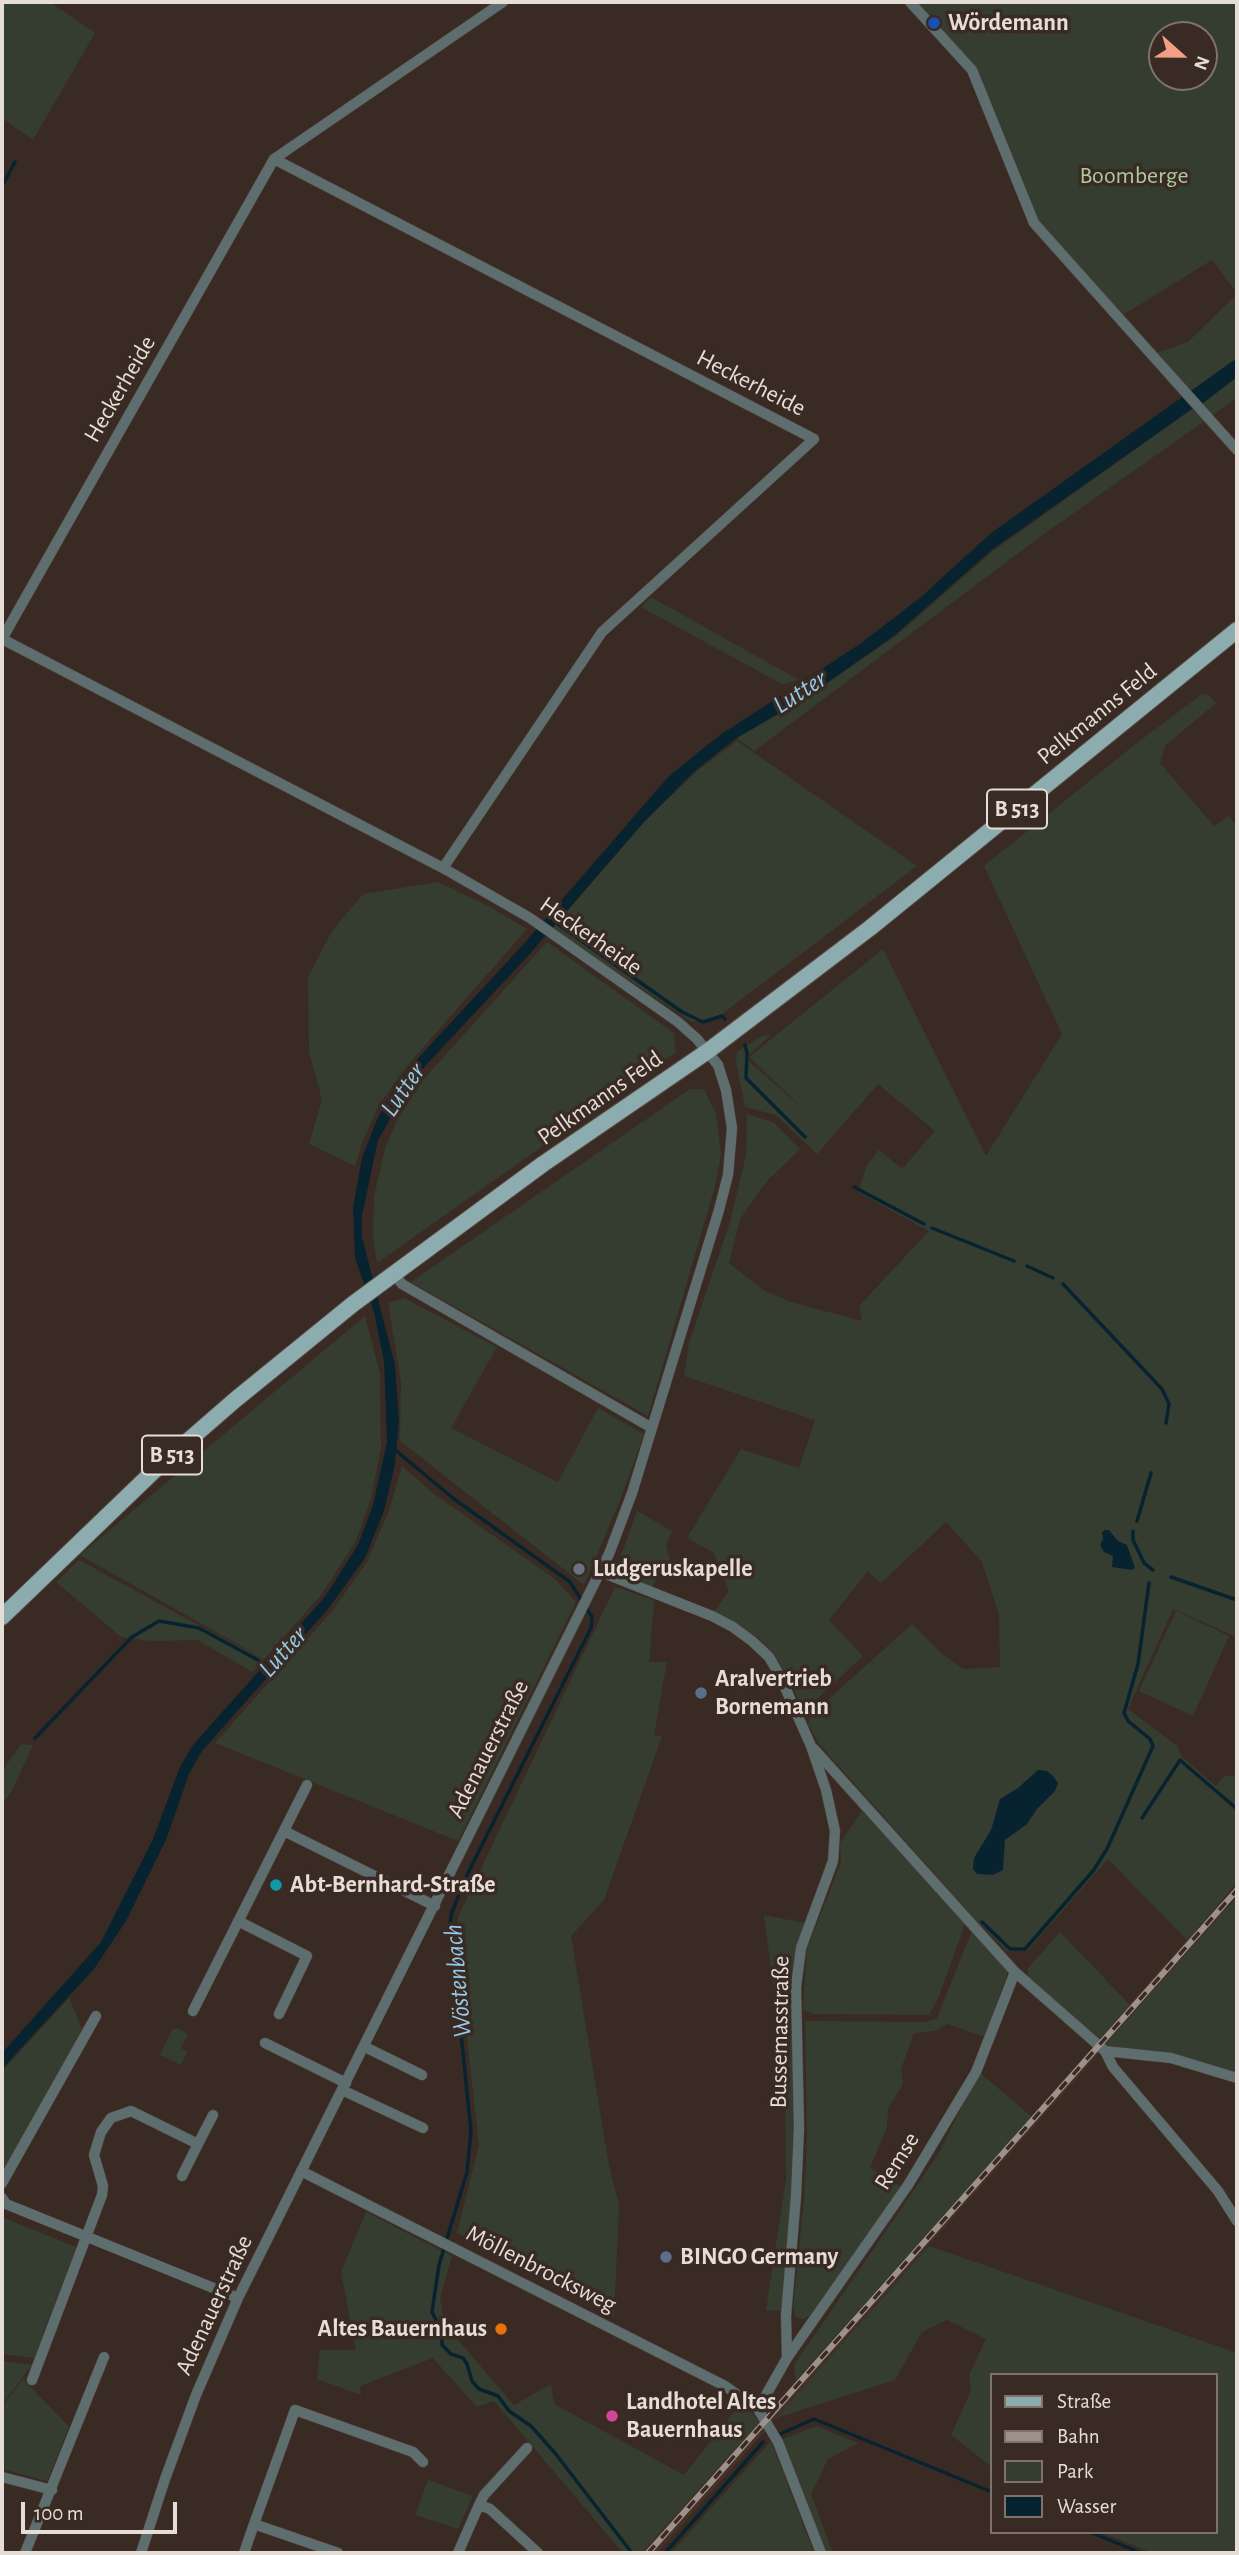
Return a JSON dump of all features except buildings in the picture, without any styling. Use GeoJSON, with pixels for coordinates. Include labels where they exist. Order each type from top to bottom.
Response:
{"type":"FeatureCollection","features":[{"type":"Feature","properties":{"kind":"main road","name":"Pelkmanns Feld"},"geometry":{"type":"LineString","coordinates":[[2,1617],[159,1466],[353,1304],[543,1164],[708,1051],[960,857],[1237,630]]}},
{"type":"Feature","properties":{"kind":"street","name":"Heckerheide"},"geometry":{"type":"LineString","coordinates":[[503,2],[274,159],[2,639],[443,868],[530,918],[678,1022],[708,1051]]}},
{"type":"Feature","properties":{"kind":"street"},"geometry":{"type":"LineString","coordinates":[[910,2],[972,70],[1034,223],[1237,450]]}},
{"type":"Feature","properties":{"kind":"street","name":"Heckerheide"},"geometry":{"type":"LineString","coordinates":[[274,159],[814,439],[601,632],[443,868]]}},
{"type":"Feature","properties":{"kind":"street","name":"Adenauerstraße"},"geometry":{"type":"LineString","coordinates":[[141,2553],[164,2479],[186,2421],[238,2298],[601,1572],[628,1507],[729,1175],[732,1150],[730,1111],[719,1065],[708,1051]]}},
{"type":"Feature","properties":{"kind":"street"},"geometry":{"type":"LineString","coordinates":[[388,1277],[652,1428]]}},
{"type":"Feature","properties":{"kind":"street","name":"Bussemasstraße"},"geometry":{"type":"LineString","coordinates":[[601,1572],[712,1616],[733,1627],[769,1657],[811,1746],[826,1790],[835,1831],[833,1861],[801,1948],[796,1987],[799,2128],[786,2316],[787,2358]]}},
{"type":"Feature","properties":{"kind":"street"},"geometry":{"type":"LineString","coordinates":[[811,1746],[1015,1972],[1105,2051],[1113,2067],[1217,2191],[1237,2221]]}},
{"type":"Feature","properties":{"kind":"street"},"geometry":{"type":"LineString","coordinates":[[193,2011],[307,1785]]}},
{"type":"Feature","properties":{"kind":"street"},"geometry":{"type":"LineString","coordinates":[[284,1831],[435,1906]]}},
{"type":"Feature","properties":{"kind":"street"},"geometry":{"type":"LineString","coordinates":[[239,1921],[307,1956],[279,2014]]}},
{"type":"Feature","properties":{"kind":"street","name":"Remse"},"geometry":{"type":"LineString","coordinates":[[787,2358],[908,2185],[976,2072],[1015,1972]]}},
{"type":"Feature","properties":{"kind":"street"},"geometry":{"type":"LineString","coordinates":[[2,2183],[96,2016]]}},
{"type":"Feature","properties":{"kind":"street"},"geometry":{"type":"LineString","coordinates":[[265,2043],[423,2128]]}},
{"type":"Feature","properties":{"kind":"street"},"geometry":{"type":"LineString","coordinates":[[365,2048],[422,2075]]}},
{"type":"Feature","properties":{"kind":"street"},"geometry":{"type":"LineString","coordinates":[[1105,2051],[1171,2058],[1237,2078]]}},
{"type":"Feature","properties":{"kind":"street"},"geometry":{"type":"LineString","coordinates":[[32,2380],[102,2195],[103,2186],[94,2155],[101,2132],[111,2118],[131,2111],[198,2144]]}},
{"type":"Feature","properties":{"kind":"street"},"geometry":{"type":"LineString","coordinates":[[182,2176],[213,2115]]}},
{"type":"Feature","properties":{"kind":"street","name":"Möllenbrocksweg"},"geometry":{"type":"LineString","coordinates":[[301,2171],[725,2386],[758,2409]]}},
{"type":"Feature","properties":{"kind":"street"},"geometry":{"type":"LineString","coordinates":[[2,2198],[6,2204],[238,2298]]}},
{"type":"Feature","properties":{"kind":"street"},"geometry":{"type":"LineString","coordinates":[[25,2553],[104,2357]]}},
{"type":"Feature","properties":{"kind":"street"},"geometry":{"type":"LineString","coordinates":[[787,2358],[758,2409],[778,2442],[821,2553]]}},
{"type":"Feature","properties":{"kind":"street"},"geometry":{"type":"LineString","coordinates":[[244,2553],[295,2410],[413,2452],[423,2462]]}},
{"type":"Feature","properties":{"kind":"street"},"geometry":{"type":"LineString","coordinates":[[458,2553],[484,2495],[527,2448]]}},
{"type":"Feature","properties":{"kind":"street"},"geometry":{"type":"LineString","coordinates":[[2,2477],[52,2490]]}},
{"type":"Feature","properties":{"kind":"street"},"geometry":{"type":"LineString","coordinates":[[479,2505],[490,2510],[538,2553]]}},
{"type":"Feature","properties":{"kind":"street"},"geometry":{"type":"LineString","coordinates":[[254,2524],[338,2553]]}},
{"type":"Feature","properties":{"kind":"shaded area"},"geometry":{"type":"Polygon","coordinates":[[[1221,1901],[1226,1909],[1175,1968],[1105,2045],[1098,2040],[1221,1901]]]}},
{"type":"Feature","properties":{"kind":"shaded area"},"geometry":{"type":"Polygon","coordinates":[[[1093,2047],[1099,2053],[772,2422],[767,2413],[1093,2047]]]}},
{"type":"Feature","properties":{"kind":"shaded area"},"geometry":{"type":"Polygon","coordinates":[[[760,2421],[766,2430],[657,2553],[641,2553],[760,2421]]]}},
{"type":"Feature","properties":{"kind":"green space"},"geometry":{"type":"Polygon","coordinates":[[[2,2],[50,2],[95,33],[33,140],[2,118],[2,2]]]}},
{"type":"Feature","properties":{"kind":"green space","name":"Boomberge"},"geometry":{"type":"Polygon","coordinates":[[[916,2],[1237,2],[1237,293],[1212,260],[1123,315],[1038,221],[977,70],[916,2]]]}},
{"type":"Feature","properties":{"kind":"green space"},"geometry":{"type":"Polygon","coordinates":[[[1237,294],[1237,358],[1191,392],[1157,353],[1188,342],[1237,294]]]}},
{"type":"Feature","properties":{"kind":"green space"},"geometry":{"type":"Polygon","coordinates":[[[1237,377],[1237,397],[1212,416],[1202,404],[1237,377]]]}},
{"type":"Feature","properties":{"kind":"green space"},"geometry":{"type":"Polygon","coordinates":[[[1192,409],[1206,420],[1041,536],[754,751],[737,738],[807,697],[896,636],[993,551],[1192,409]]]}},
{"type":"Feature","properties":{"kind":"green space"},"geometry":{"type":"Polygon","coordinates":[[[651,597],[799,680],[782,684],[641,607],[651,597]]]}},
{"type":"Feature","properties":{"kind":"green space"},"geometry":{"type":"Polygon","coordinates":[[[1208,694],[1216,703],[1165,746],[1160,763],[1214,826],[1228,816],[1237,825],[1237,1638],[1173,1609],[1128,1709],[1177,1746],[1182,1757],[1216,1786],[1226,1775],[1232,1777],[1237,1771],[1237,1883],[1187,1940],[1108,1859],[1027,1951],[1007,1951],[976,1920],[819,1744],[808,1724],[810,1716],[912,1624],[941,1653],[963,1669],[1000,1667],[999,1615],[982,1562],[946,1522],[881,1583],[868,1571],[829,1620],[863,1656],[808,1707],[801,1706],[787,1675],[773,1653],[757,1637],[714,1612],[729,1591],[714,1553],[687,1538],[741,1449],[799,1468],[815,1420],[684,1376],[689,1343],[730,1222],[746,1155],[747,1114],[773,1122],[800,1149],[766,1182],[740,1219],[729,1263],[765,1291],[791,1302],[862,1321],[859,1306],[929,1231],[858,1192],[867,1165],[879,1150],[902,1169],[935,1131],[878,1084],[817,1154],[776,1115],[745,1107],[736,1062],[737,1052],[760,1037],[772,1034],[745,1058],[807,1112],[749,1057],[883,949],[986,1156],[1062,1034],[984,866],[1133,746],[1201,695],[1208,694]]]}},
{"type":"Feature","properties":{"kind":"green space"},"geometry":{"type":"Polygon","coordinates":[[[737,741],[917,866],[718,1017],[692,1022],[552,929],[644,822],[697,771],[737,741]]]}},
{"type":"Feature","properties":{"kind":"green space"},"geometry":{"type":"Polygon","coordinates":[[[438,882],[492,908],[527,929],[407,1066],[379,1105],[355,1166],[309,1144],[322,1100],[309,1051],[308,977],[332,931],[363,894],[438,882]]]}},
{"type":"Feature","properties":{"kind":"green space"},"geometry":{"type":"Polygon","coordinates":[[[547,942],[674,1033],[676,1052],[377,1263],[373,1238],[374,1197],[385,1149],[396,1122],[423,1080],[547,942]]]}},
{"type":"Feature","properties":{"kind":"green space"},"geometry":{"type":"Polygon","coordinates":[[[690,1089],[704,1089],[716,1114],[721,1155],[715,1186],[648,1416],[411,1282],[690,1089]]]}},
{"type":"Feature","properties":{"kind":"green space"},"geometry":{"type":"Polygon","coordinates":[[[404,1298],[497,1347],[451,1428],[558,1482],[598,1408],[644,1434],[621,1498],[584,1585],[400,1441],[401,1382],[388,1303],[404,1298]]]}},
{"type":"Feature","properties":{"kind":"green space"},"geometry":{"type":"Polygon","coordinates":[[[365,1316],[380,1374],[381,1448],[371,1498],[356,1541],[321,1595],[264,1659],[80,1555],[365,1316]]]}},
{"type":"Feature","properties":{"kind":"green space"},"geometry":{"type":"Polygon","coordinates":[[[402,1466],[433,1493],[556,1580],[576,1602],[458,1841],[215,1743],[333,1610],[367,1562],[389,1511],[402,1466]]]}},
{"type":"Feature","properties":{"kind":"green space"},"geometry":{"type":"Polygon","coordinates":[[[637,1511],[672,1531],[666,1545],[670,1560],[651,1588],[626,1578],[616,1570],[637,1511]]]}},
{"type":"Feature","properties":{"kind":"green space"},"geometry":{"type":"Polygon","coordinates":[[[79,1560],[264,1660],[252,1672],[198,1640],[150,1641],[121,1637],[56,1582],[79,1560]]]}},
{"type":"Feature","properties":{"kind":"green space"},"geometry":{"type":"Polygon","coordinates":[[[615,1587],[654,1600],[649,1662],[667,1662],[654,1735],[662,1736],[604,1900],[571,1936],[609,2166],[619,2205],[614,2317],[457,2233],[479,2145],[455,1931],[459,1915],[615,1587]]]}},
{"type":"Feature","properties":{"kind":"green space"},"geometry":{"type":"Polygon","coordinates":[[[1176,1611],[1229,1636],[1193,1716],[1139,1691],[1176,1611]]]}},
{"type":"Feature","properties":{"kind":"green space"},"geometry":{"type":"Polygon","coordinates":[[[21,1744],[33,1745],[11,1793],[2,1803],[2,1771],[21,1744]]]}},
{"type":"Feature","properties":{"kind":"green space"},"geometry":{"type":"Polygon","coordinates":[[[862,1811],[965,1924],[939,1996],[929,2015],[813,2014],[803,2010],[807,1949],[841,1862],[840,1843],[862,1811]]]}},
{"type":"Feature","properties":{"kind":"green space"},"geometry":{"type":"Polygon","coordinates":[[[1237,1897],[1237,2073],[1158,2052],[1105,2045],[1237,1897]]]}},
{"type":"Feature","properties":{"kind":"green space"},"geometry":{"type":"Polygon","coordinates":[[[764,1915],[805,1923],[796,1948],[794,2151],[783,2311],[766,2310],[786,2180],[785,2077],[764,1915]]]}},
{"type":"Feature","properties":{"kind":"green space"},"geometry":{"type":"Polygon","coordinates":[[[972,1931],[1008,1972],[985,2037],[947,2024],[934,2031],[914,2033],[901,2069],[903,2084],[888,2108],[887,2127],[870,2168],[902,2187],[813,2314],[803,2319],[796,2317],[793,2308],[807,2139],[805,2021],[927,2022],[937,2018],[972,1931]]]}},
{"type":"Feature","properties":{"kind":"green space"},"geometry":{"type":"Polygon","coordinates":[[[1060,1932],[1130,2005],[1098,2040],[1027,1977],[1028,1968],[1060,1932]]]}},
{"type":"Feature","properties":{"kind":"green space"},"geometry":{"type":"Polygon","coordinates":[[[69,1998],[82,2029],[2,2174],[2,2071],[69,1998]]]}},
{"type":"Feature","properties":{"kind":"green space"},"geometry":{"type":"Polygon","coordinates":[[[177,2028],[188,2034],[181,2048],[187,2052],[181,2065],[160,2055],[172,2030],[177,2028]]]}},
{"type":"Feature","properties":{"kind":"green space"},"geometry":{"type":"Polygon","coordinates":[[[979,2072],[1032,2117],[796,2380],[794,2365],[938,2155],[979,2072]]]}},
{"type":"Feature","properties":{"kind":"green space"},"geometry":{"type":"Polygon","coordinates":[[[366,2212],[452,2256],[440,2298],[444,2320],[447,2327],[514,2405],[551,2384],[554,2404],[684,2475],[741,2403],[760,2421],[641,2553],[623,2553],[494,2401],[477,2407],[433,2358],[360,2386],[361,2395],[317,2379],[320,2350],[356,2350],[341,2272],[366,2212]]]}},
{"type":"Feature","properties":{"kind":"green space"},"geometry":{"type":"Polygon","coordinates":[[[2,2217],[76,2247],[34,2358],[2,2354],[2,2217]]]}},
{"type":"Feature","properties":{"kind":"green space"},"geometry":{"type":"Polygon","coordinates":[[[929,2246],[1237,2353],[1237,2553],[1153,2553],[1106,2534],[1218,2534],[1218,2373],[990,2373],[990,2465],[951,2435],[971,2391],[969,2375],[986,2339],[947,2320],[922,2332],[895,2380],[776,2418],[929,2246]]]}},
{"type":"Feature","properties":{"kind":"green space"},"geometry":{"type":"Polygon","coordinates":[[[2,2361],[32,2365],[2,2405],[2,2361]]]}},
{"type":"Feature","properties":{"kind":"green space"},"geometry":{"type":"Polygon","coordinates":[[[23,2379],[69,2427],[47,2481],[2,2469],[2,2407],[23,2379]]]}},
{"type":"Feature","properties":{"kind":"green space"},"geometry":{"type":"Polygon","coordinates":[[[816,2426],[858,2443],[828,2459],[811,2494],[833,2553],[823,2553],[783,2439],[816,2426]]]}},
{"type":"Feature","properties":{"kind":"green space"},"geometry":{"type":"Polygon","coordinates":[[[771,2441],[814,2553],[671,2553],[771,2441]]]}},
{"type":"Feature","properties":{"kind":"green space"},"geometry":{"type":"Polygon","coordinates":[[[428,2480],[473,2496],[458,2529],[415,2515],[428,2480]]]}},
{"type":"Feature","properties":{"kind":"water","name":"Lutter"},"geometry":{"type":"Polygon","coordinates":[[[1237,358],[1237,377],[1202,404],[993,549],[895,635],[807,697],[735,739],[695,771],[644,822],[528,956],[414,1078],[378,1140],[362,1216],[362,1237],[395,1365],[399,1422],[395,1465],[384,1511],[365,1558],[328,1609],[202,1751],[189,1774],[166,1840],[126,1921],[94,1969],[2,2069],[2,2053],[101,1942],[153,1839],[180,1767],[192,1746],[324,1598],[358,1545],[373,1505],[387,1442],[384,1362],[374,1312],[355,1258],[353,1207],[362,1158],[376,1122],[390,1095],[409,1068],[520,948],[669,776],[720,735],[860,644],[921,597],[991,533],[1237,358]]]}},
{"type":"Feature","properties":{"kind":"water"},"geometry":{"type":"Polygon","coordinates":[[[1109,1530],[1118,1541],[1127,1545],[1135,1568],[1132,1570],[1112,1567],[1113,1556],[1104,1552],[1100,1545],[1102,1532],[1109,1530]]]}},
{"type":"Feature","properties":{"kind":"water"},"geometry":{"type":"Polygon","coordinates":[[[1038,1770],[1047,1771],[1053,1776],[1058,1783],[1055,1791],[1027,1824],[1005,1840],[1003,1870],[993,1875],[977,1874],[973,1869],[974,1858],[991,1830],[1000,1799],[1018,1788],[1038,1770]]]}},
{"type":"Feature","properties":{"kind":"waterway"},"geometry":{"type":"LineString","coordinates":[[2,186],[15,162]]}},
{"type":"Feature","properties":{"kind":"waterway"},"geometry":{"type":"LineString","coordinates":[[552,920],[682,1012],[703,1022],[722,1016],[725,1019]]}},
{"type":"Feature","properties":{"kind":"waterway"},"geometry":{"type":"LineString","coordinates":[[745,1045],[746,1078],[805,1137]]}},
{"type":"Feature","properties":{"kind":"waterway"},"geometry":{"type":"LineString","coordinates":[[854,1187],[924,1224]]}},
{"type":"Feature","properties":{"kind":"waterway"},"geometry":{"type":"LineString","coordinates":[[932,1228],[1014,1261]]}},
{"type":"Feature","properties":{"kind":"waterway"},"geometry":{"type":"LineString","coordinates":[[1027,1266],[1053,1278]]}},
{"type":"Feature","properties":{"kind":"waterway"},"geometry":{"type":"LineString","coordinates":[[1063,1284],[1162,1389],[1169,1404],[1166,1423]]}},
{"type":"Feature","properties":{"kind":"waterway","name":"Wöstenbach"},"geometry":{"type":"LineString","coordinates":[[394,1449],[454,1499],[570,1582],[592,1617],[591,1628],[466,1877],[451,1915],[471,2131],[467,2172],[439,2265],[432,2312],[442,2332],[442,2345],[451,2354],[463,2358],[472,2381],[479,2389],[498,2396],[509,2411],[531,2426],[632,2553]]}},
{"type":"Feature","properties":{"kind":"waterway"},"geometry":{"type":"LineString","coordinates":[[1137,1521],[1151,1473]]}},
{"type":"Feature","properties":{"kind":"waterway"},"geometry":{"type":"LineString","coordinates":[[1133,1531],[1133,1540],[1144,1563],[1153,1570]]}},
{"type":"Feature","properties":{"kind":"waterway"},"geometry":{"type":"LineString","coordinates":[[1171,1577],[1237,1600]]}},
{"type":"Feature","properties":{"kind":"waterway"},"geometry":{"type":"LineString","coordinates":[[982,1922],[1010,1949],[1025,1949],[1093,1871],[1107,1849],[1153,1746],[1150,1739],[1128,1721],[1124,1713],[1138,1664],[1149,1583]]}},
{"type":"Feature","properties":{"kind":"waterway","name":"Lutter"},"geometry":{"type":"LineString","coordinates":[[35,1738],[132,1637],[159,1621],[199,1628],[269,1666]]}},
{"type":"Feature","properties":{"kind":"waterway"},"geometry":{"type":"LineString","coordinates":[[1142,1818],[1180,1760],[1237,1809]]}},
{"type":"Feature","properties":{"kind":"waterway"},"geometry":{"type":"LineString","coordinates":[[780,2434],[814,2419],[990,2491]]}},
{"type":"Feature","properties":{"kind":"waterway"},"geometry":{"type":"LineString","coordinates":[[665,2553],[763,2442]]}},
{"type":"Feature","properties":{"kind":"waterway"},"geometry":{"type":"LineString","coordinates":[[1095,2534],[1141,2553]]}},
{"type":"Feature","properties":{"kind":"railway"},"geometry":{"type":"LineString","coordinates":[[648,2553],[1237,1890]]}},
{"type":"Feature","properties":{"kind":"place","name":"Wördemann"},"geometry":{"type":"Point","coordinates":[934,23]}},
{"type":"Feature","properties":{"kind":"place","name":"Ludgeruskapelle"},"geometry":{"type":"Point","coordinates":[579,1569]}},
{"type":"Feature","properties":{"kind":"place","name":"Aralvertrieb Bornemann"},"geometry":{"type":"Point","coordinates":[701,1693]}},
{"type":"Feature","properties":{"kind":"place","name":"Abt-Bernhard-Straße"},"geometry":{"type":"Point","coordinates":[276,1885]}},
{"type":"Feature","properties":{"kind":"place","name":"BINGO Germany"},"geometry":{"type":"Point","coordinates":[666,2257]}},
{"type":"Feature","properties":{"kind":"place","name":"Altes Bauernhaus"},"geometry":{"type":"Point","coordinates":[501,2329]}},
{"type":"Feature","properties":{"kind":"place","name":"Landhotel Altes Bauernhaus"},"geometry":{"type":"Point","coordinates":[612,2416]}}]}
